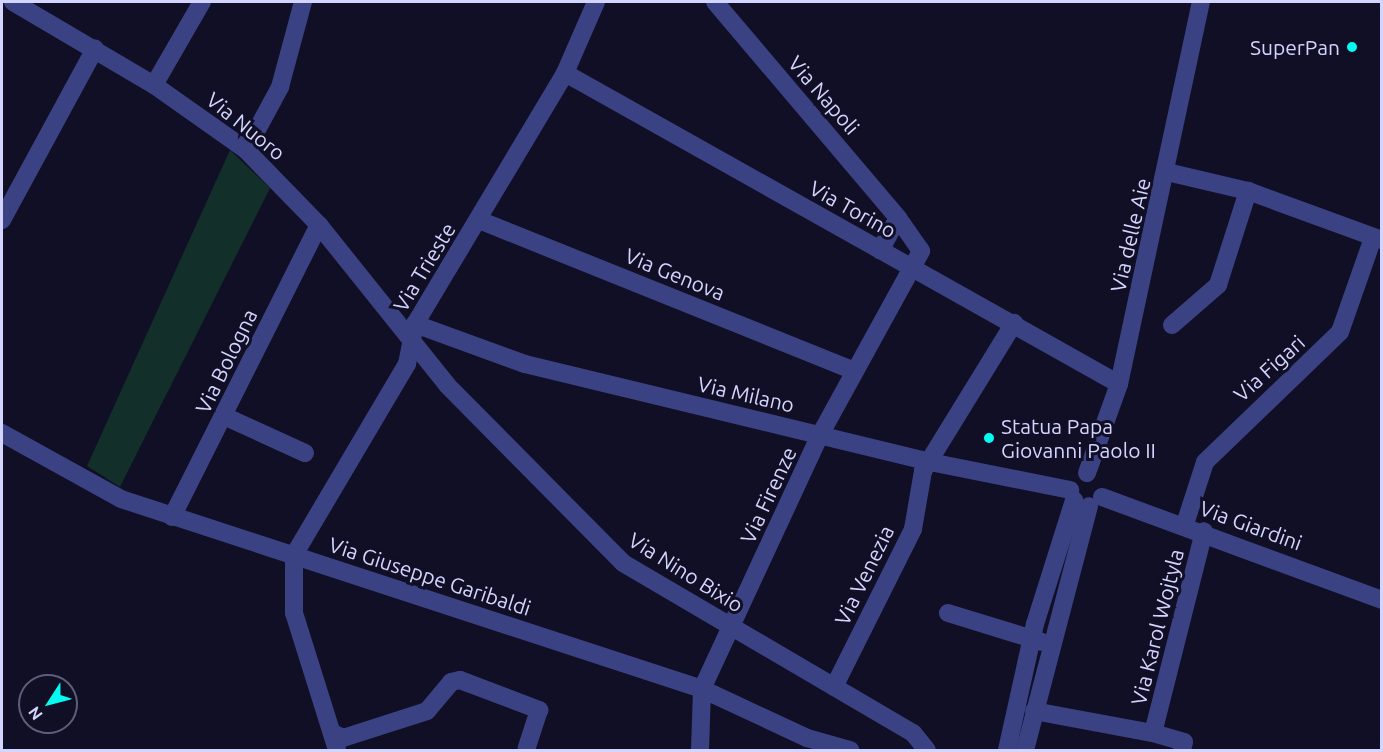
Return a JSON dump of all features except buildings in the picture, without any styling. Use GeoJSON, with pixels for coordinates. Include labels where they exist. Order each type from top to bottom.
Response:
{"type":"FeatureCollection","features":[{"type":"Feature","properties":{"kind":"street","name":"Via Nuoro"},"geometry":{"type":"LineString","coordinates":[[13,2],[39,8],[95,49],[154,85],[246,150],[319,225],[412,330]]}},
{"type":"Feature","properties":{"kind":"street"},"geometry":{"type":"LineString","coordinates":[[154,85],[202,2]]}},
{"type":"Feature","properties":{"kind":"street"},"geometry":{"type":"LineString","coordinates":[[246,150],[280,87],[303,2]]}},
{"type":"Feature","properties":{"kind":"street","name":"Via Trieste"},"geometry":{"type":"LineString","coordinates":[[294,555],[407,364],[412,330],[565,73],[596,2]]}},
{"type":"Feature","properties":{"kind":"street","name":"Via Napoli"},"geometry":{"type":"LineString","coordinates":[[714,2],[898,218],[921,251],[914,270]]}},
{"type":"Feature","properties":{"kind":"street","name":"Via delle Aie"},"geometry":{"type":"LineString","coordinates":[[1088,473],[1119,384],[1167,172],[1201,2]]}},
{"type":"Feature","properties":{"kind":"street"},"geometry":{"type":"LineString","coordinates":[[2,220],[95,49]]}},
{"type":"Feature","properties":{"kind":"street","name":"Via Torino"},"geometry":{"type":"LineString","coordinates":[[565,73],[1119,384]]}},
{"type":"Feature","properties":{"kind":"street"},"geometry":{"type":"LineString","coordinates":[[1167,172],[1248,191],[1377,239]]}},
{"type":"Feature","properties":{"kind":"street"},"geometry":{"type":"LineString","coordinates":[[1172,325],[1218,285],[1248,191]]}},
{"type":"Feature","properties":{"kind":"street"},"geometry":{"type":"LineString","coordinates":[[880,250],[898,218]]}},
{"type":"Feature","properties":{"kind":"street","name":"Via Genova"},"geometry":{"type":"LineString","coordinates":[[479,220],[855,370]]}},
{"type":"Feature","properties":{"kind":"street","name":"Via Bologna"},"geometry":{"type":"LineString","coordinates":[[172,517],[319,225]]}},
{"type":"Feature","properties":{"kind":"street","name":"Via Figari"},"geometry":{"type":"LineString","coordinates":[[1185,524],[1205,462],[1340,332],[1377,239]]}},
{"type":"Feature","properties":{"kind":"street","name":"Via Firenze"},"geometry":{"type":"LineString","coordinates":[[700,750],[702,689],[820,435],[914,270]]}},
{"type":"Feature","properties":{"kind":"street","name":"Via Venezia"},"geometry":{"type":"LineString","coordinates":[[834,687],[913,529],[930,462],[1014,323]]}},
{"type":"Feature","properties":{"kind":"street","name":"Via Milano"},"geometry":{"type":"LineString","coordinates":[[412,330],[525,364],[1084,498]]}},
{"type":"Feature","properties":{"kind":"street","name":"Via Nino Bixio"},"geometry":{"type":"LineString","coordinates":[[412,330],[447,385],[622,563],[913,733],[927,750]]}},
{"type":"Feature","properties":{"kind":"street"},"geometry":{"type":"LineString","coordinates":[[224,416],[305,453]]}},
{"type":"Feature","properties":{"kind":"street","name":"Via Giuseppe Garibaldi"},"geometry":{"type":"LineString","coordinates":[[2,434],[121,499],[702,689],[807,738],[850,750]]}},
{"type":"Feature","properties":{"kind":"street"},"geometry":{"type":"LineString","coordinates":[[1008,750],[1084,498],[1101,481],[1088,473],[1074,480],[1084,498]]}},
{"type":"Feature","properties":{"kind":"street","name":"Via Giardini"},"geometry":{"type":"LineString","coordinates":[[1084,498],[1185,524],[1382,600]]}},
{"type":"Feature","properties":{"kind":"street","name":"Via Karol Wojtyla"},"geometry":{"type":"LineString","coordinates":[[1153,733],[1204,531]]}},
{"type":"Feature","properties":{"kind":"street"},"geometry":{"type":"LineString","coordinates":[[294,555],[294,614],[335,742],[427,711],[451,682],[460,680],[539,710],[527,748]]}},
{"type":"Feature","properties":{"kind":"street"},"geometry":{"type":"LineString","coordinates":[[948,613],[1041,642]]}},
{"type":"Feature","properties":{"kind":"street"},"geometry":{"type":"LineString","coordinates":[[1025,750],[1034,711],[1041,642]]}},
{"type":"Feature","properties":{"kind":"street","name":"Via Karol Wojtyla"},"geometry":{"type":"LineString","coordinates":[[1034,711],[1153,733],[1184,742],[1182,750]]}},
{"type":"Feature","properties":{"kind":"green space"},"geometry":{"type":"Polygon","coordinates":[[[230,150],[270,188],[120,487],[87,466],[230,150]]]}},
{"type":"Feature","properties":{"kind":"place","name":"SuperPan"},"geometry":{"type":"Point","coordinates":[1352,47]}},
{"type":"Feature","properties":{"kind":"place","name":"Statua Papa Giovanni Paolo II"},"geometry":{"type":"Point","coordinates":[989,438]}}]}
